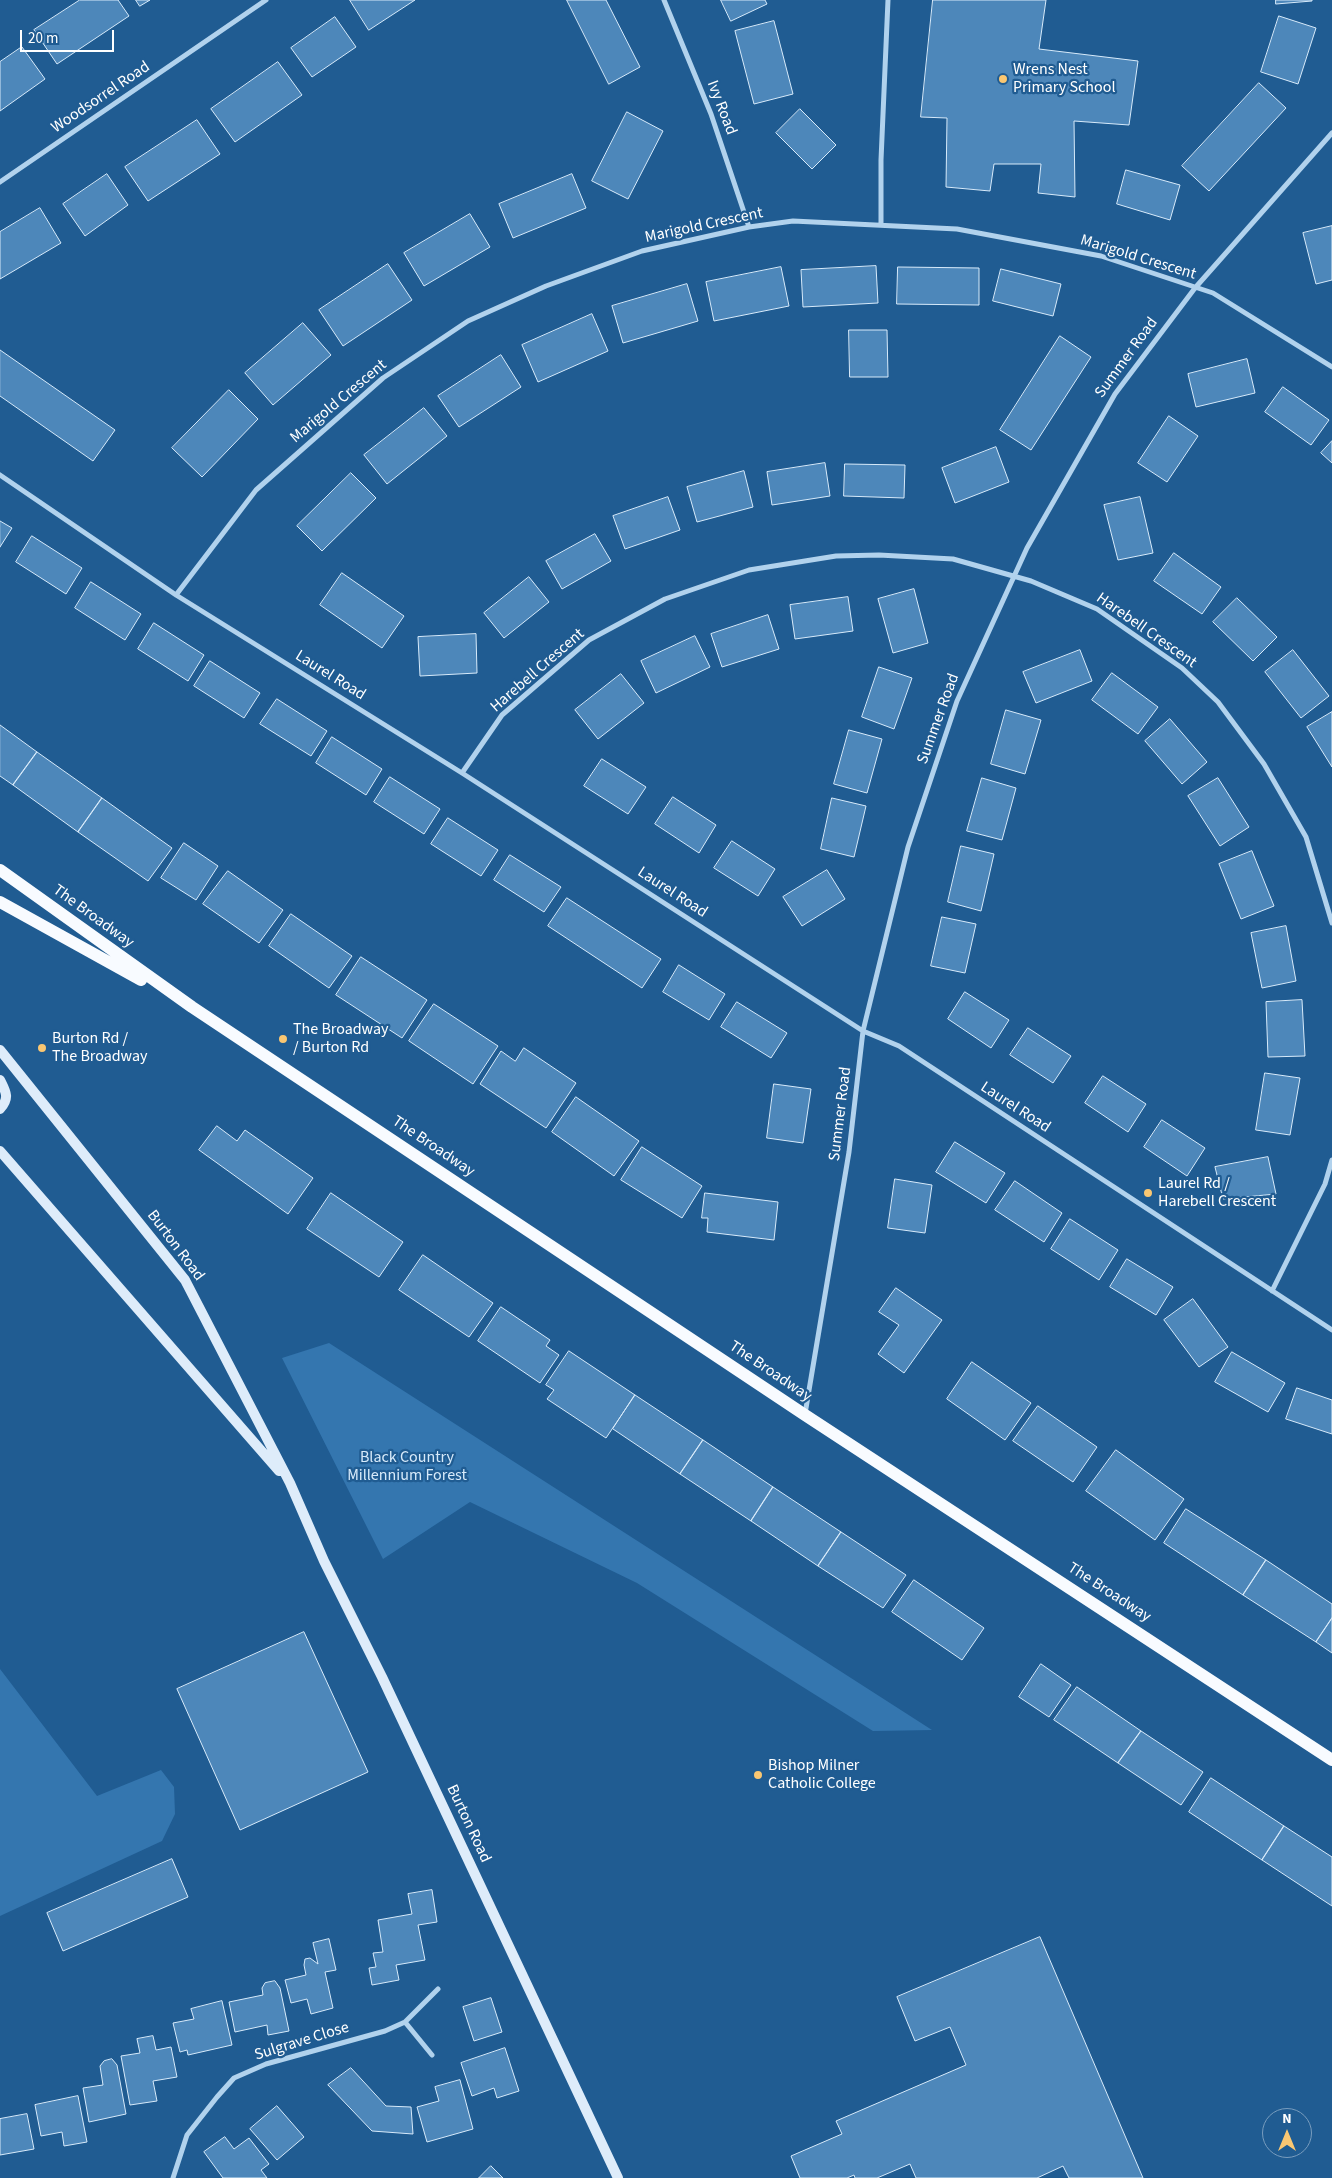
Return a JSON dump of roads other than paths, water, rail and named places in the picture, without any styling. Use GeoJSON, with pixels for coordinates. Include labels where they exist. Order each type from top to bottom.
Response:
{"type":"FeatureCollection","features":[{"type":"Feature","properties":{"kind":"main road","name":"The Broadway"},"geometry":{"type":"LineString","coordinates":[[0,870],[192,1007],[805,1415],[1332,1760]]}},
{"type":"Feature","properties":{"kind":"main road","name":"The Broadway"},"geometry":{"type":"LineString","coordinates":[[0,902],[192,1007]]}},
{"type":"Feature","properties":{"kind":"main road","name":"Burton Road"},"geometry":{"type":"LineString","coordinates":[[0,1050],[185,1280],[290,1483],[324,1561],[382,1677],[618,2178]]}},
{"type":"Feature","properties":{"kind":"main road"},"geometry":{"type":"LineString","coordinates":[[0,1080],[7,1096],[7,1101],[0,1109]]}},
{"type":"Feature","properties":{"kind":"main road","name":"Burton Road"},"geometry":{"type":"LineString","coordinates":[[0,1151],[290,1483]]}},
{"type":"Feature","properties":{"kind":"street","name":"Woodsorrel Road"},"geometry":{"type":"LineString","coordinates":[[0,182],[266,0]]}},
{"type":"Feature","properties":{"kind":"street","name":"Ivy Road"},"geometry":{"type":"LineString","coordinates":[[664,0],[711,114],[749,227]]}},
{"type":"Feature","properties":{"kind":"street"},"geometry":{"type":"LineString","coordinates":[[881,224],[881,160],[888,0]]}},
{"type":"Feature","properties":{"kind":"street","name":"Summer Road"},"geometry":{"type":"LineString","coordinates":[[805,1415],[849,1152],[863,1031],[908,847],[957,701],[1013,576],[1115,394],[1195,288],[1332,133]]}},
{"type":"Feature","properties":{"kind":"street","name":"Marigold Crescent"},"geometry":{"type":"LineString","coordinates":[[176,595],[256,490],[383,378],[468,322],[546,286],[642,252],[749,227],[793,221],[957,229],[1101,256],[1213,293],[1332,367]]}},
{"type":"Feature","properties":{"kind":"street","name":"Laurel Road"},"geometry":{"type":"LineString","coordinates":[[0,474],[176,595],[462,773],[863,1031],[899,1046],[1332,1330]]}},
{"type":"Feature","properties":{"kind":"street","name":"Harebell Crescent"},"geometry":{"type":"LineString","coordinates":[[462,773],[502,714],[589,640],[665,598],[749,570],[836,556],[879,555],[953,559],[1032,581],[1097,609],[1182,668],[1218,702],[1264,764],[1306,837],[1332,923]]}},
{"type":"Feature","properties":{"kind":"street"},"geometry":{"type":"LineString","coordinates":[[1272,1291],[1326,1184],[1332,1160]]}},
{"type":"Feature","properties":{"kind":"street","name":"Sulgrave Close"},"geometry":{"type":"LineString","coordinates":[[173,2178],[187,2135],[216,2097],[234,2078],[266,2064],[385,2031],[405,2022],[438,1989]]}},
{"type":"Feature","properties":{"kind":"street"},"geometry":{"type":"LineString","coordinates":[[405,2022],[432,2055]]}},
{"type":"Feature","properties":{"kind":"place","name":"Wrens Nest Primary School"},"geometry":{"type":"Point","coordinates":[1003,79]}},
{"type":"Feature","properties":{"kind":"place","name":"The Broadway / Burton Rd"},"geometry":{"type":"Point","coordinates":[283,1039]}},
{"type":"Feature","properties":{"kind":"place","name":"Burton Rd / The Broadway"},"geometry":{"type":"Point","coordinates":[42,1048]}},
{"type":"Feature","properties":{"kind":"place","name":"Laurel Rd / Harebell Crescent"},"geometry":{"type":"Point","coordinates":[1148,1193]}},
{"type":"Feature","properties":{"kind":"place","name":"Bishop Milner Catholic College"},"geometry":{"type":"Point","coordinates":[758,1775]}},
{"type":"Feature","properties":{"kind":"park label","name":"Black Country Millennium Forest"},"geometry":{"type":"Point","coordinates":[407,1467]}}]}
